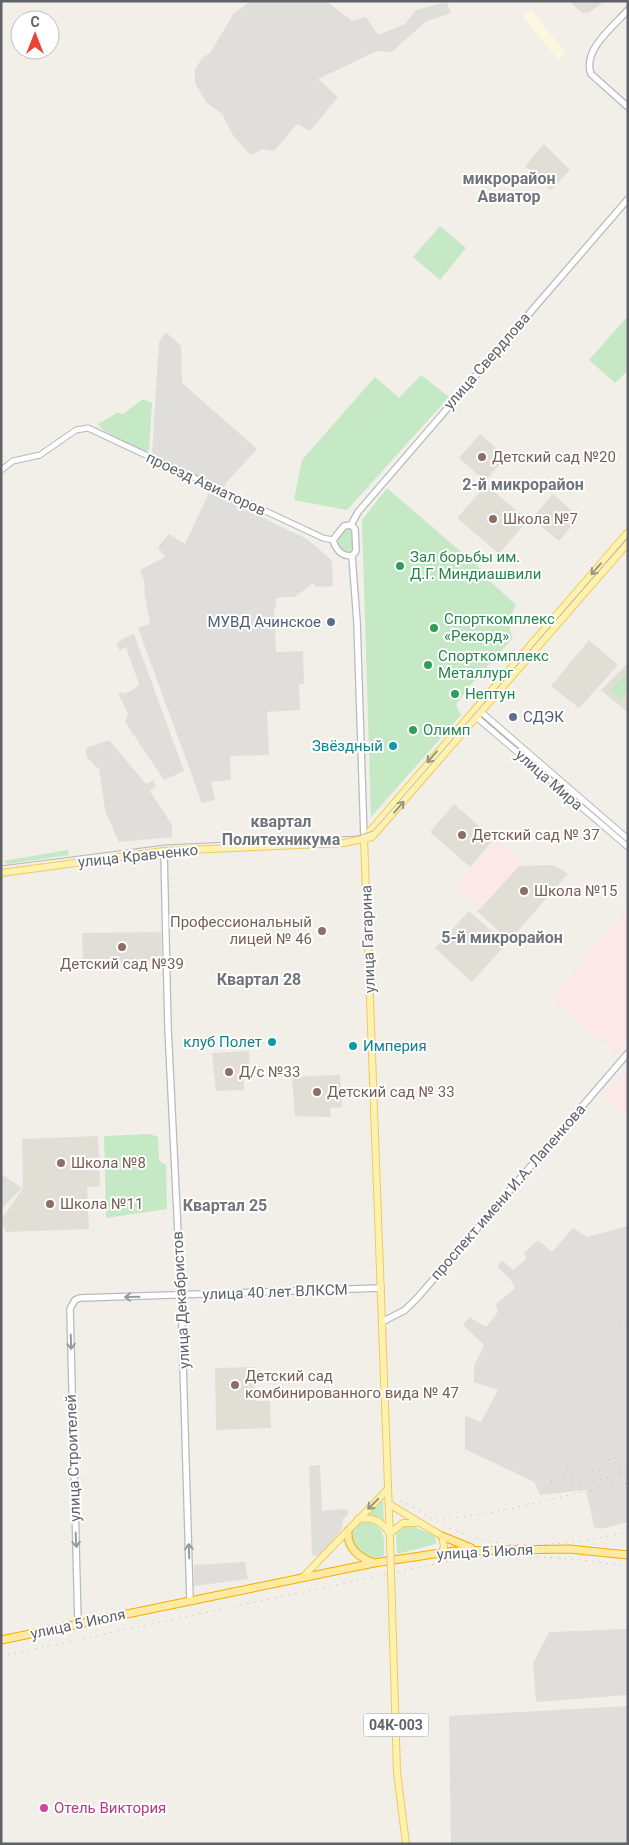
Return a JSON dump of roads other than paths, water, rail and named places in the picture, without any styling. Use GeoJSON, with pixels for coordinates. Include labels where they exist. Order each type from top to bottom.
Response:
{"type":"FeatureCollection","features":[{"type":"Feature","properties":{"kind":"highway"},"geometry":{"type":"LineString","coordinates":[[348,1531],[350,1546],[361,1558],[374,1564]]}},
{"type":"Feature","properties":{"kind":"highway"},"geometry":{"type":"LineString","coordinates":[[442,1536],[478,1550]]}},
{"type":"Feature","properties":{"kind":"highway","name":"улица 5 Июля"},"geometry":{"type":"LineString","coordinates":[[1,1640],[302,1578],[314,1573],[442,1553],[478,1550],[569,1549],[628,1555]]}},
{"type":"Feature","properties":{"kind":"main road"},"geometry":{"type":"LineString","coordinates":[[628,10],[592,51],[588,67],[590,74],[628,107]]}},
{"type":"Feature","properties":{"kind":"main road","name":"улица Свердлова"},"geometry":{"type":"LineString","coordinates":[[350,525],[358,512],[424,433],[628,199]]}},
{"type":"Feature","properties":{"kind":"main road"},"geometry":{"type":"LineString","coordinates":[[350,525],[355,529],[356,546],[352,556],[342,554],[333,540],[339,530],[344,526],[350,525]]}},
{"type":"Feature","properties":{"kind":"main road"},"geometry":{"type":"LineString","coordinates":[[364,838],[628,532]]}},
{"type":"Feature","properties":{"kind":"main road","name":"улица Кравченко"},"geometry":{"type":"LineString","coordinates":[[1,873],[164,851],[344,843],[372,837],[628,543]]}},
{"type":"Feature","properties":{"kind":"main road","name":"улица Гагарина"},"geometry":{"type":"LineString","coordinates":[[352,556],[357,622],[397,1772],[406,1844]]}},
{"type":"Feature","properties":{"kind":"main road","name":"улица Декабристов"},"geometry":{"type":"LineString","coordinates":[[164,851],[168,1028],[181,1296],[190,1600]]}},
{"type":"Feature","properties":{"kind":"main road","name":"проспект имени И.А. Лапенкова"},"geometry":{"type":"LineString","coordinates":[[382,1322],[406,1310],[419,1296],[628,1053]]}},
{"type":"Feature","properties":{"kind":"main road","name":"улица 40 лет ВЛКСМ"},"geometry":{"type":"LineString","coordinates":[[80,1298],[381,1288]]}},
{"type":"Feature","properties":{"kind":"main road","name":"улица Строителей"},"geometry":{"type":"LineString","coordinates":[[78,1624],[70,1309],[75,1300],[80,1298]]}},
{"type":"Feature","properties":{"kind":"main road"},"geometry":{"type":"LineString","coordinates":[[314,1573],[358,1519],[388,1489]]}},
{"type":"Feature","properties":{"kind":"main road"},"geometry":{"type":"LineString","coordinates":[[388,1504],[442,1536],[444,1546],[442,1553]]}},
{"type":"Feature","properties":{"kind":"main road"},"geometry":{"type":"LineString","coordinates":[[358,1519],[369,1518],[379,1521],[390,1533],[403,1523],[420,1524]]}},
{"type":"Feature","properties":{"kind":"street","name":"проезд Авиаторов"},"geometry":{"type":"LineString","coordinates":[[1,470],[14,461],[45,453],[80,428],[88,428],[232,497],[323,538],[333,540]]}},
{"type":"Feature","properties":{"kind":"street","name":"улица Мира"},"geometry":{"type":"LineString","coordinates":[[473,710],[608,826],[628,847]]}},
{"type":"Feature","properties":{"kind":"street","name":"улица Мира"},"geometry":{"type":"LineString","coordinates":[[608,826],[628,839]]}},
{"type":"Feature","properties":{"kind":"tram line"},"geometry":{"type":"LineString","coordinates":[[1,866],[165,845],[358,836],[373,831],[628,537]]}},
{"type":"Feature","properties":{"kind":"railway"},"geometry":{"type":"LineString","coordinates":[[606,1325],[628,1320]]}},
{"type":"Feature","properties":{"kind":"railway"},"geometry":{"type":"LineString","coordinates":[[567,1469],[628,1455]]}},
{"type":"Feature","properties":{"kind":"railway"},"geometry":{"type":"LineString","coordinates":[[551,1481],[628,1464]]}},
{"type":"Feature","properties":{"kind":"railway"},"geometry":{"type":"LineString","coordinates":[[565,1484],[590,1482],[628,1472]]}},
{"type":"Feature","properties":{"kind":"railway"},"geometry":{"type":"LineString","coordinates":[[591,1491],[628,1483]]}},
{"type":"Feature","properties":{"kind":"railway"},"geometry":{"type":"LineString","coordinates":[[436,1517],[464,1517],[484,1514],[583,1492]]}},
{"type":"Feature","properties":{"kind":"railway"},"geometry":{"type":"LineString","coordinates":[[401,1500],[447,1527],[469,1536],[491,1541],[514,1544],[560,1544],[628,1532]]}},
{"type":"Feature","properties":{"kind":"railway"},"geometry":{"type":"LineString","coordinates":[[1,1656],[444,1562],[467,1559],[536,1557],[582,1560],[628,1567]]}},
{"type":"Feature","properties":{"kind":"place","name":"Детский сад №20"},"geometry":{"type":"Point","coordinates":[482,457]}},
{"type":"Feature","properties":{"kind":"place","name":"Школа №7"},"geometry":{"type":"Point","coordinates":[493,519]}},
{"type":"Feature","properties":{"kind":"place","name":"Зал борьбы им. Д.Г. Миндиашвили"},"geometry":{"type":"Point","coordinates":[400,566]}},
{"type":"Feature","properties":{"kind":"place","name":"МУВД Ачинское"},"geometry":{"type":"Point","coordinates":[331,622]}},
{"type":"Feature","properties":{"kind":"place","name":"Спорткомплекс «Рекорд»"},"geometry":{"type":"Point","coordinates":[434,628]}},
{"type":"Feature","properties":{"kind":"place","name":"Спорткомплекс Металлург"},"geometry":{"type":"Point","coordinates":[428,665]}},
{"type":"Feature","properties":{"kind":"place","name":"Нептун"},"geometry":{"type":"Point","coordinates":[455,694]}},
{"type":"Feature","properties":{"kind":"place","name":"СДЭК"},"geometry":{"type":"Point","coordinates":[513,717]}},
{"type":"Feature","properties":{"kind":"place","name":"Олимп"},"geometry":{"type":"Point","coordinates":[413,730]}},
{"type":"Feature","properties":{"kind":"place","name":"Звёздный"},"geometry":{"type":"Point","coordinates":[393,746]}},
{"type":"Feature","properties":{"kind":"place","name":"Детский сад № 37"},"geometry":{"type":"Point","coordinates":[462,835]}},
{"type":"Feature","properties":{"kind":"place","name":"Школа №15"},"geometry":{"type":"Point","coordinates":[524,891]}},
{"type":"Feature","properties":{"kind":"place","name":"Профессиональный лицей № 46"},"geometry":{"type":"Point","coordinates":[322,931]}},
{"type":"Feature","properties":{"kind":"place","name":"Детский сад №39"},"geometry":{"type":"Point","coordinates":[122,947]}},
{"type":"Feature","properties":{"kind":"place","name":"клуб Полет"},"geometry":{"type":"Point","coordinates":[272,1042]}},
{"type":"Feature","properties":{"kind":"place","name":"Империя"},"geometry":{"type":"Point","coordinates":[353,1046]}},
{"type":"Feature","properties":{"kind":"place","name":"Д/с №33"},"geometry":{"type":"Point","coordinates":[229,1072]}},
{"type":"Feature","properties":{"kind":"place","name":"Детский сад № 33"},"geometry":{"type":"Point","coordinates":[317,1092]}},
{"type":"Feature","properties":{"kind":"place","name":"Школа №8"},"geometry":{"type":"Point","coordinates":[61,1163]}},
{"type":"Feature","properties":{"kind":"place","name":"Школа №11"},"geometry":{"type":"Point","coordinates":[50,1204]}},
{"type":"Feature","properties":{"kind":"place","name":"Детский сад комбинированного вида № 47"},"geometry":{"type":"Point","coordinates":[235,1385]}},
{"type":"Feature","properties":{"kind":"place","name":"Отель Виктория"},"geometry":{"type":"Point","coordinates":[44,1808]}},
{"type":"Feature","properties":{"kind":"district","name":"микрорайон Авиатор"},"geometry":{"type":"Point","coordinates":[509,187]}},
{"type":"Feature","properties":{"kind":"district","name":"2-й микрорайон"},"geometry":{"type":"Point","coordinates":[523,484]}},
{"type":"Feature","properties":{"kind":"district","name":"квартал Политехникума"},"geometry":{"type":"Point","coordinates":[281,830]}},
{"type":"Feature","properties":{"kind":"district","name":"5-й микрорайон"},"geometry":{"type":"Point","coordinates":[502,937]}},
{"type":"Feature","properties":{"kind":"district","name":"Квартал 28"},"geometry":{"type":"Point","coordinates":[259,979]}},
{"type":"Feature","properties":{"kind":"district","name":"Квартал 25"},"geometry":{"type":"Point","coordinates":[225,1205]}}]}
